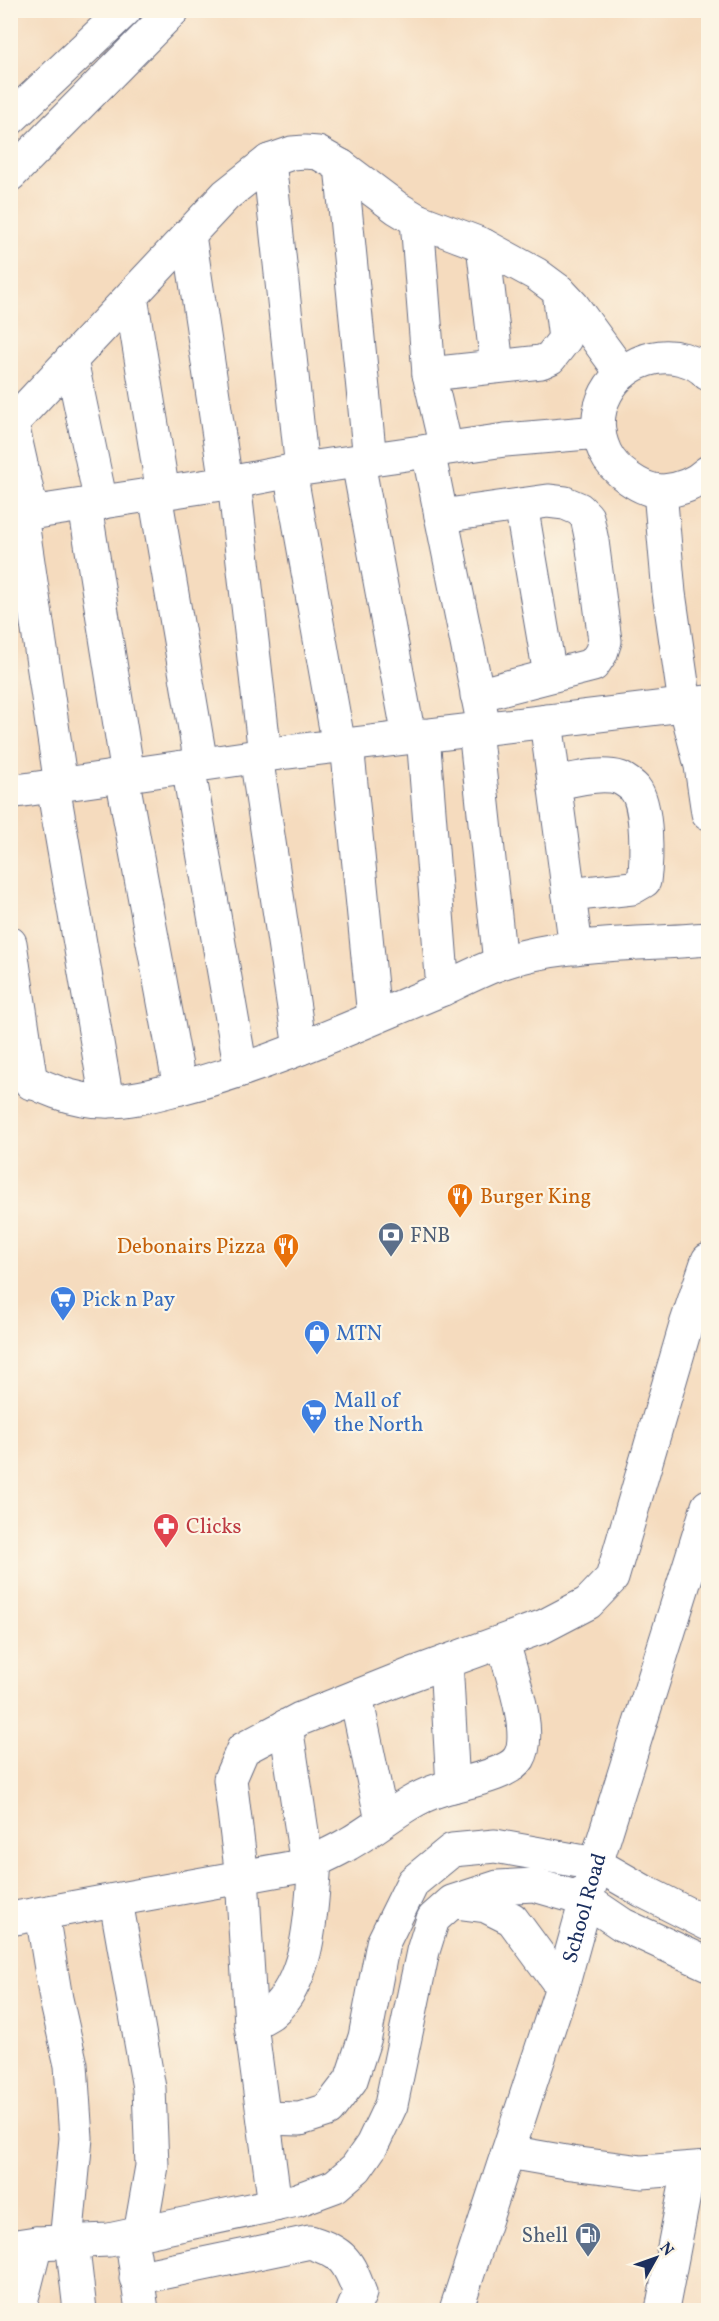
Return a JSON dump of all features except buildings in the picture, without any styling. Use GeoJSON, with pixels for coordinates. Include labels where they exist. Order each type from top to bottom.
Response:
{"type":"FeatureCollection","features":[{"type":"Feature","properties":{"kind":"main road"},"geometry":{"type":"LineString","coordinates":[[10,118],[125,10]]}},
{"type":"Feature","properties":{"kind":"main road"},"geometry":{"type":"LineString","coordinates":[[10,175],[173,10]]}},
{"type":"Feature","properties":{"kind":"main road"},"geometry":{"type":"LineString","coordinates":[[107,1101],[57,786],[11,425],[226,195],[269,161],[292,153],[318,153],[341,166],[397,208],[417,220],[483,245],[536,274],[559,291],[573,306],[621,372]]}},
{"type":"Feature","properties":{"kind":"main road"},"geometry":{"type":"LineString","coordinates":[[269,161],[296,470],[343,745],[374,1017]]}},
{"type":"Feature","properties":{"kind":"main road"},"geometry":{"type":"LineString","coordinates":[[341,166],[364,461],[416,736],[443,988]]}},
{"type":"Feature","properties":{"kind":"main road"},"geometry":{"type":"LineString","coordinates":[[417,220],[441,516],[477,695],[500,963]]}},
{"type":"Feature","properties":{"kind":"main road"},"geometry":{"type":"LineString","coordinates":[[189,235],[230,483],[261,755],[300,1048]]}},
{"type":"Feature","properties":{"kind":"main road"},"geometry":{"type":"LineString","coordinates":[[483,245],[497,366]]}},
{"type":"Feature","properties":{"kind":"main road"},"geometry":{"type":"LineString","coordinates":[[429,374],[541,362],[550,358],[565,339],[559,291]]}},
{"type":"Feature","properties":{"kind":"main road"},"geometry":{"type":"LineString","coordinates":[[131,297],[195,765],[242,1070]]}},
{"type":"Feature","properties":{"kind":"main road"},"geometry":{"type":"LineString","coordinates":[[707,371],[684,359],[662,356],[641,361],[621,372],[607,389],[599,410],[599,432],[605,453],[618,471],[636,483],[660,491],[679,488],[699,481],[708,472]]}},
{"type":"Feature","properties":{"kind":"main road"},"geometry":{"type":"LineString","coordinates":[[71,360],[93,504],[125,776],[180,1088]]}},
{"type":"Feature","properties":{"kind":"main road"},"geometry":{"type":"LineString","coordinates":[[21,514],[230,483],[296,470],[437,450],[599,432]]}},
{"type":"Feature","properties":{"kind":"main road"},"geometry":{"type":"LineString","coordinates":[[660,491],[669,593],[697,703],[701,766],[708,813]]}},
{"type":"Feature","properties":{"kind":"main road"},"geometry":{"type":"LineString","coordinates":[[441,516],[548,501],[579,508],[587,516],[605,641],[601,653],[593,665],[477,695]]}},
{"type":"Feature","properties":{"kind":"main road"},"geometry":{"type":"LineString","coordinates":[[521,505],[550,675]]}},
{"type":"Feature","properties":{"kind":"main road"},"geometry":{"type":"LineString","coordinates":[[10,792],[261,755],[697,703]]}},
{"type":"Feature","properties":{"kind":"main road"},"geometry":{"type":"LineString","coordinates":[[546,721],[576,948]]}},
{"type":"Feature","properties":{"kind":"main road"},"geometry":{"type":"LineString","coordinates":[[555,783],[599,777],[620,778],[635,789],[643,808],[646,866],[644,880],[632,888],[569,895]]}},
{"type":"Feature","properties":{"kind":"main road"},"geometry":{"type":"LineString","coordinates":[[10,943],[21,1075],[60,1092],[107,1101],[140,1097],[180,1088],[242,1070],[300,1048],[500,963],[535,954],[576,948],[708,939]]}},
{"type":"Feature","properties":{"kind":"main road"},"geometry":{"type":"LineString","coordinates":[[275,2205],[251,2024],[242,1877],[230,1779],[243,1749],[286,1726],[356,1697],[544,1626],[588,1603],[612,1578],[687,1322],[708,1260]]}},
{"type":"Feature","properties":{"kind":"main road","name":"School Road"},"geometry":{"type":"LineString","coordinates":[[456,2310],[562,1987],[596,1864],[708,1506]]}},
{"type":"Feature","properties":{"kind":"main road"},"geometry":{"type":"LineString","coordinates":[[10,1919],[311,1863],[349,1844],[398,1810],[436,1791],[506,1770],[519,1759],[524,1740],[521,1712],[503,1642]]}},
{"type":"Feature","properties":{"kind":"main road"},"geometry":{"type":"LineString","coordinates":[[446,1662],[453,1786]]}},
{"type":"Feature","properties":{"kind":"main road"},"geometry":{"type":"LineString","coordinates":[[356,1697],[382,1821]]}},
{"type":"Feature","properties":{"kind":"main road"},"geometry":{"type":"LineString","coordinates":[[251,2024],[271,2012],[290,1990],[304,1955],[311,1863],[286,1726]]}},
{"type":"Feature","properties":{"kind":"main road"},"geometry":{"type":"LineString","coordinates":[[264,2118],[300,2119],[328,2110],[351,2080],[365,2037],[383,1943],[413,1882],[452,1850],[495,1846],[596,1864],[708,1924]]}},
{"type":"Feature","properties":{"kind":"main road"},"geometry":{"type":"LineString","coordinates":[[46,2243],[110,2240],[297,2200],[335,2186],[356,2168],[372,2145],[391,2105],[423,1951],[433,1919],[452,1902],[498,1887],[534,1885],[586,1900],[623,1925],[708,1964]]}},
{"type":"Feature","properties":{"kind":"main road"},"geometry":{"type":"LineString","coordinates":[[116,1901],[149,2088],[152,2166],[136,2234],[136,2277],[142,2310]]}},
{"type":"Feature","properties":{"kind":"main road"},"geometry":{"type":"LineString","coordinates":[[452,1902],[486,1905],[513,1919],[562,1987]]}},
{"type":"Feature","properties":{"kind":"main road"},"geometry":{"type":"LineString","coordinates":[[19,2310],[46,2243],[76,2138],[70,2065],[42,1914]]}},
{"type":"Feature","properties":{"kind":"main road"},"geometry":{"type":"LineString","coordinates":[[508,2152],[642,2172],[699,2168],[663,2310]]}},
{"type":"Feature","properties":{"kind":"main road"},"geometry":{"type":"LineString","coordinates":[[136,2277],[310,2242],[333,2249],[351,2269],[360,2294],[354,2310]]}},
{"type":"Feature","properties":{"kind":"main road"},"geometry":{"type":"LineString","coordinates":[[46,2243],[80,2310]]}},
{"type":"Feature","properties":{"kind":"place","name":"Burger King"},"geometry":{"type":"Point","coordinates":[460,1219]}},
{"type":"Feature","properties":{"kind":"place","name":"FNB"},"geometry":{"type":"Point","coordinates":[391,1258]}},
{"type":"Feature","properties":{"kind":"place","name":"Debonairs Pizza"},"geometry":{"type":"Point","coordinates":[286,1269]}},
{"type":"Feature","properties":{"kind":"place","name":"Pick n Pay"},"geometry":{"type":"Point","coordinates":[63,1322]}},
{"type":"Feature","properties":{"kind":"place","name":"MTN"},"geometry":{"type":"Point","coordinates":[317,1356]}},
{"type":"Feature","properties":{"kind":"place","name":"Mall of the North"},"geometry":{"type":"Point","coordinates":[314,1435]}},
{"type":"Feature","properties":{"kind":"place","name":"Clicks"},"geometry":{"type":"Point","coordinates":[166,1549]}},
{"type":"Feature","properties":{"kind":"place","name":"Shell"},"geometry":{"type":"Point","coordinates":[588,2258]}}]}
